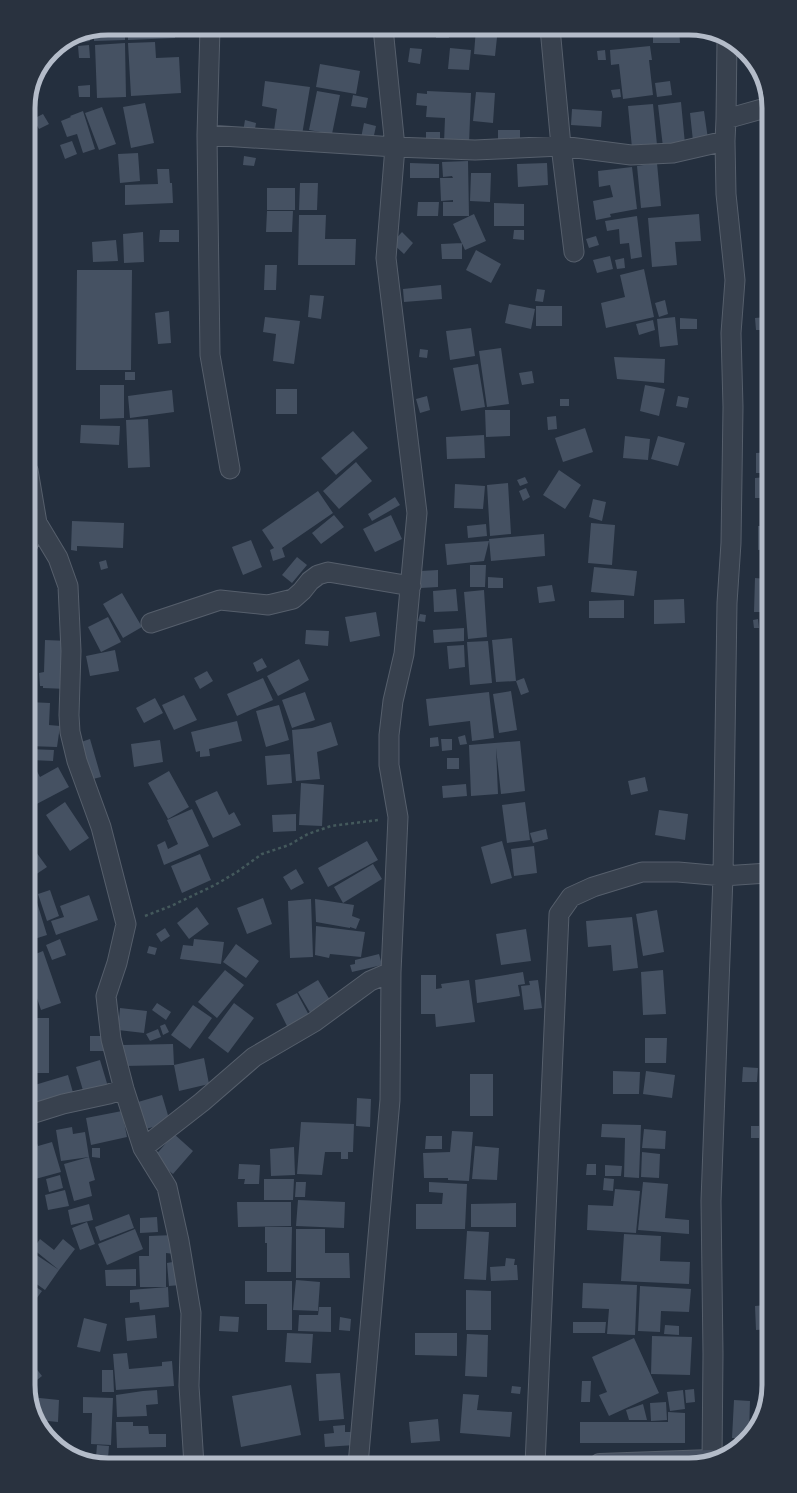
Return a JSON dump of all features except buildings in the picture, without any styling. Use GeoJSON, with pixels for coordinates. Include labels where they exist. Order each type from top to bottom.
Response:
{"type":"FeatureCollection","features":[{"type":"Feature","properties":{"kind":"street"},"geometry":{"type":"LineString","coordinates":[[210,35],[207,135],[210,355],[230,469]]}},
{"type":"Feature","properties":{"kind":"street"},"geometry":{"type":"LineString","coordinates":[[359,1458],[390,1100],[391,972],[398,817],[389,765],[389,735],[392,701],[404,654],[417,513],[386,258],[395,146],[384,35]]}},
{"type":"Feature","properties":{"kind":"street"},"geometry":{"type":"LineString","coordinates":[[551,35],[561,146],[574,252]]}},
{"type":"Feature","properties":{"kind":"street"},"geometry":{"type":"LineString","coordinates":[[711,1455],[713,1354],[711,1201],[723,876],[727,602],[731,543],[732,477],[733,407],[731,333],[735,280],[726,194],[726,45]]}},
{"type":"Feature","properties":{"kind":"street"},"geometry":{"type":"LineString","coordinates":[[726,119],[762,110]]}},
{"type":"Feature","properties":{"kind":"street"},"geometry":{"type":"LineString","coordinates":[[207,135],[475,150],[561,146],[631,155],[673,153],[725,141]]}},
{"type":"Feature","properties":{"kind":"street"},"geometry":{"type":"LineString","coordinates":[[35,511],[37,523],[58,558],[68,586],[71,651],[69,715],[70,732],[77,761],[101,827],[126,924],[117,963],[106,996],[111,1039],[124,1089],[143,1148],[167,1187],[179,1241],[191,1313],[189,1386],[194,1458]]}},
{"type":"Feature","properties":{"kind":"street"},"geometry":{"type":"LineString","coordinates":[[35,528],[37,523]]}},
{"type":"Feature","properties":{"kind":"street"},"geometry":{"type":"LineString","coordinates":[[151,623],[220,600],[268,605],[293,599],[302,592],[314,578],[328,572],[411,586]]}},
{"type":"Feature","properties":{"kind":"street"},"geometry":{"type":"LineString","coordinates":[[535,1458],[559,914],[571,897],[593,887],[642,872],[678,872],[723,876],[762,873]]}},
{"type":"Feature","properties":{"kind":"street"},"geometry":{"type":"LineString","coordinates":[[143,1148],[207,1098],[254,1057],[314,1022],[370,981],[391,972]]}},
{"type":"Feature","properties":{"kind":"street"},"geometry":{"type":"LineString","coordinates":[[35,1113],[63,1104],[124,1089]]}},
{"type":"Feature","properties":{"kind":"path"},"geometry":{"type":"LineString","coordinates":[[126,924],[171,906],[209,888],[237,872],[262,854],[289,845],[308,834],[331,826],[398,817]]}}]}
